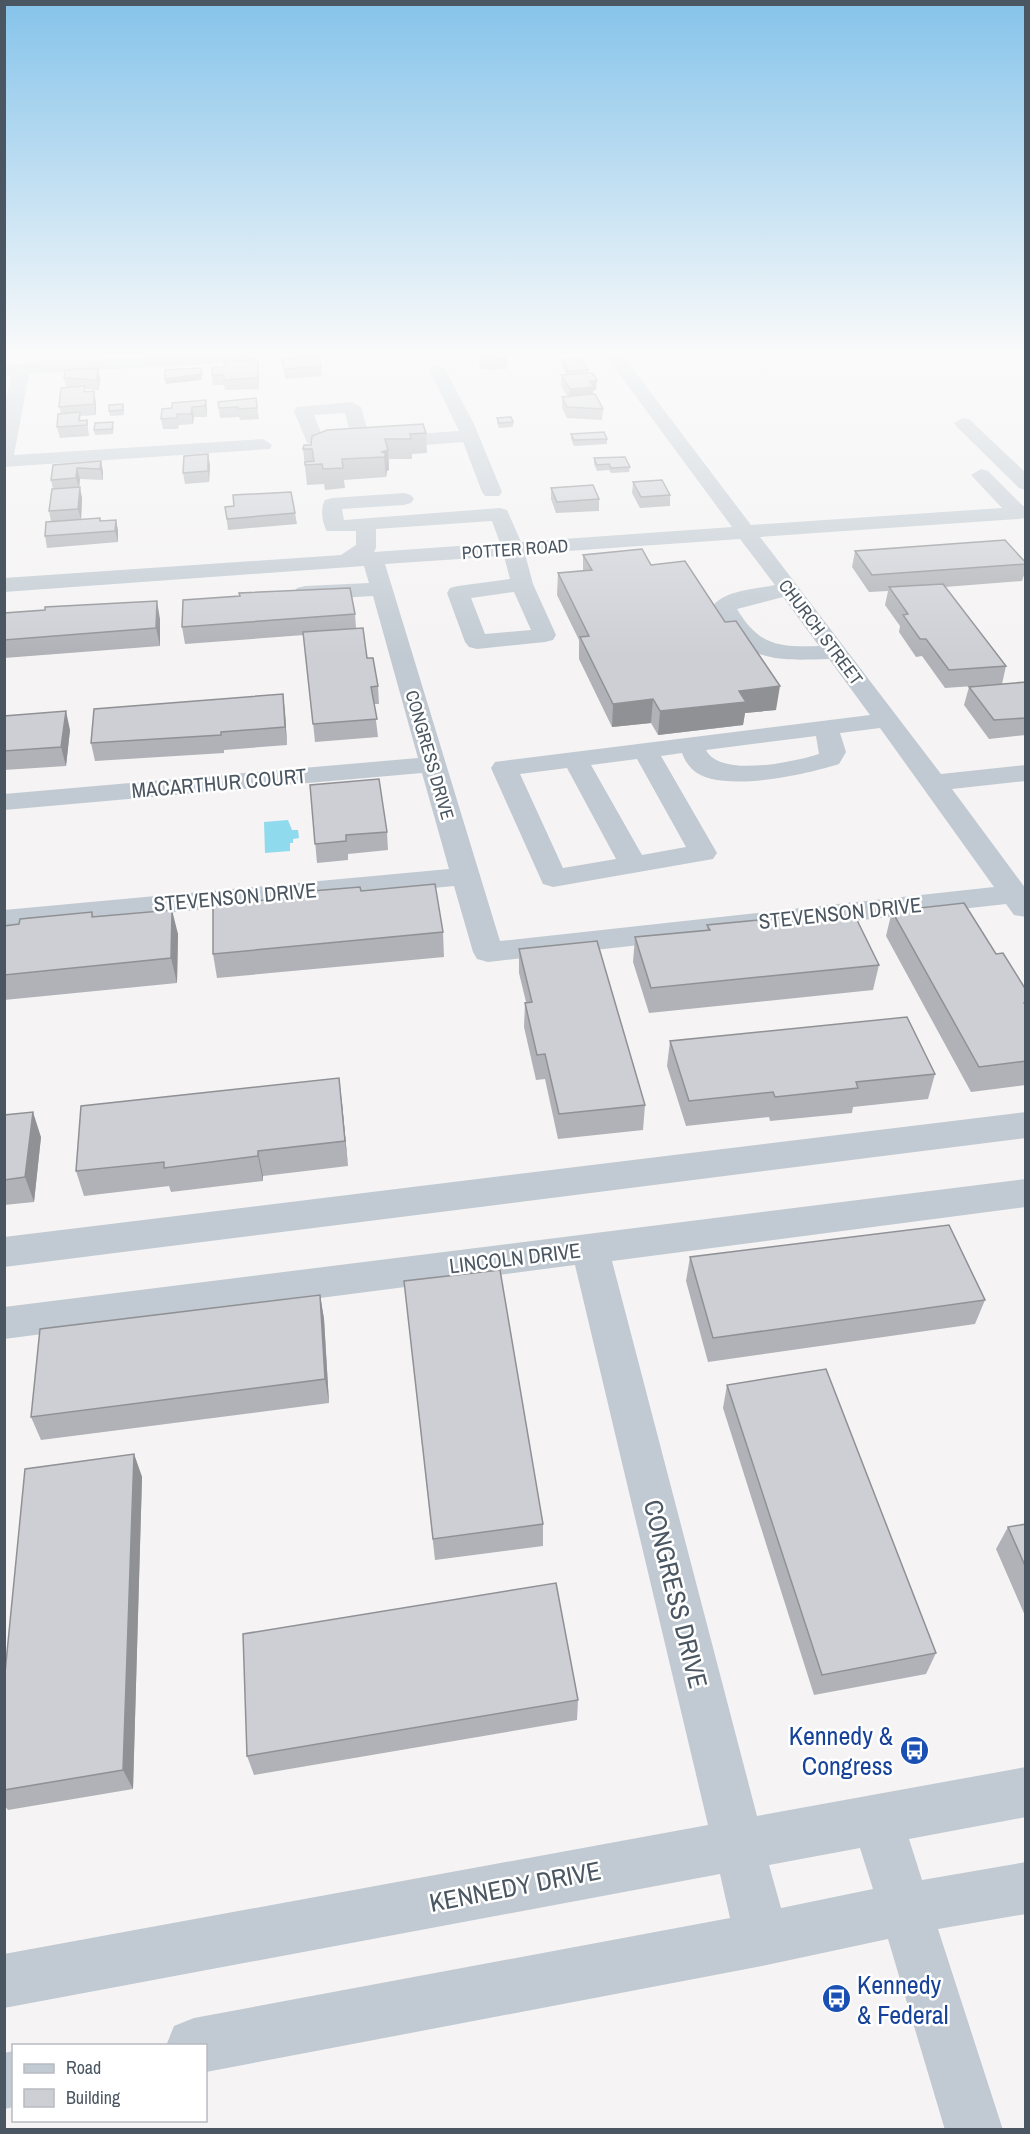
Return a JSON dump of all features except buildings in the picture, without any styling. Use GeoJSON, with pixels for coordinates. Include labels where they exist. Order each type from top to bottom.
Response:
{"type":"FeatureCollection","features":[{"type":"Feature","properties":{"kind":"street"},"geometry":{"type":"LineString","coordinates":[[4,460],[80,456]]}},
{"type":"Feature","properties":{"kind":"street"},"geometry":{"type":"LineString","coordinates":[[478,456],[513,549],[522,584]]}},
{"type":"Feature","properties":{"kind":"street","name":"CHURCH STREET"},"geometry":{"type":"LineString","coordinates":[[689,456],[934,783],[1019,902]]}},
{"type":"Feature","properties":{"kind":"street"},"geometry":{"type":"LineString","coordinates":[[997,456],[1026,484]]}},
{"type":"Feature","properties":{"kind":"street"},"geometry":{"type":"LineString","coordinates":[[981,475],[1022,513]]}},
{"type":"Feature","properties":{"kind":"street"},"geometry":{"type":"LineString","coordinates":[[469,494],[492,492]]}},
{"type":"Feature","properties":{"kind":"street"},"geometry":{"type":"LineString","coordinates":[[423,497],[332,504],[334,527],[500,514]]}},
{"type":"Feature","properties":{"kind":"street","name":"POTTER ROAD"},"geometry":{"type":"LineString","coordinates":[[4,585],[1022,513]]}},
{"type":"Feature","properties":{"kind":"street"},"geometry":{"type":"LineString","coordinates":[[345,561],[366,548],[366,524]]}},
{"type":"Feature","properties":{"kind":"street","name":"CONGRESS DRIVE"},"geometry":{"type":"LineString","coordinates":[[373,559],[488,952]]}},
{"type":"Feature","properties":{"kind":"street"},"geometry":{"type":"LineString","coordinates":[[282,594],[381,588]]}},
{"type":"Feature","properties":{"kind":"street"},"geometry":{"type":"LineString","coordinates":[[790,590],[744,598],[724,606],[735,627],[757,648],[782,653],[837,652]]}},
{"type":"Feature","properties":{"kind":"street"},"geometry":{"type":"LineString","coordinates":[[645,750],[703,853],[552,878],[504,768],[645,750],[826,728],[887,720]]}},
{"type":"Feature","properties":{"kind":"street"},"geometry":{"type":"LineString","coordinates":[[690,745],[703,765],[714,771],[748,773],[830,759],[833,752],[826,728]]}},
{"type":"Feature","properties":{"kind":"street"},"geometry":{"type":"LineString","coordinates":[[575,759],[634,865]]}},
{"type":"Feature","properties":{"kind":"street","name":"MACARTHUR COURT"},"geometry":{"type":"LineString","coordinates":[[4,802],[433,764]]}},
{"type":"Feature","properties":{"kind":"street"},"geometry":{"type":"LineString","coordinates":[[934,783],[1026,773]]}},
{"type":"Feature","properties":{"kind":"street","name":"STEVENSON DRIVE"},"geometry":{"type":"LineString","coordinates":[[4,919],[466,876]]}},
{"type":"Feature","properties":{"kind":"street","name":"STEVENSON DRIVE"},"geometry":{"type":"LineString","coordinates":[[488,952],[1019,902]]}},
{"type":"Feature","properties":{"kind":"street"},"geometry":{"type":"LineString","coordinates":[[4,1252],[1026,1125]]}},
{"type":"Feature","properties":{"kind":"street","name":"LINCOLN DRIVE"},"geometry":{"type":"LineString","coordinates":[[4,1323],[1026,1193]]}},
{"type":"Feature","properties":{"kind":"street","name":"CONGRESS DRIVE"},"geometry":{"type":"LineString","coordinates":[[590,1249],[762,1939]]}},
{"type":"Feature","properties":{"kind":"street","name":"KENNEDY DRIVE"},"geometry":{"type":"LineString","coordinates":[[4,1981],[1026,1792]]}},
{"type":"Feature","properties":{"kind":"street"},"geometry":{"type":"LineString","coordinates":[[876,1819],[974,2130]]}},
{"type":"Feature","properties":{"kind":"street"},"geometry":{"type":"LineString","coordinates":[[205,2044],[762,1939],[904,1909],[1026,1888]]}},
{"type":"Feature","properties":{"kind":"water"},"geometry":{"type":"Polygon","coordinates":[[[288,820],[292,830],[298,830],[299,838],[293,839],[293,843],[290,843],[290,851],[265,853],[264,822],[288,820]]]}},
{"type":"Feature","properties":{"kind":"place","name":"Kennedy & Congress"},"geometry":{"type":"Point","coordinates":[914,1750]}},
{"type":"Feature","properties":{"kind":"place","name":"Kennedy & Federal"},"geometry":{"type":"Point","coordinates":[836,1999]}}]}
